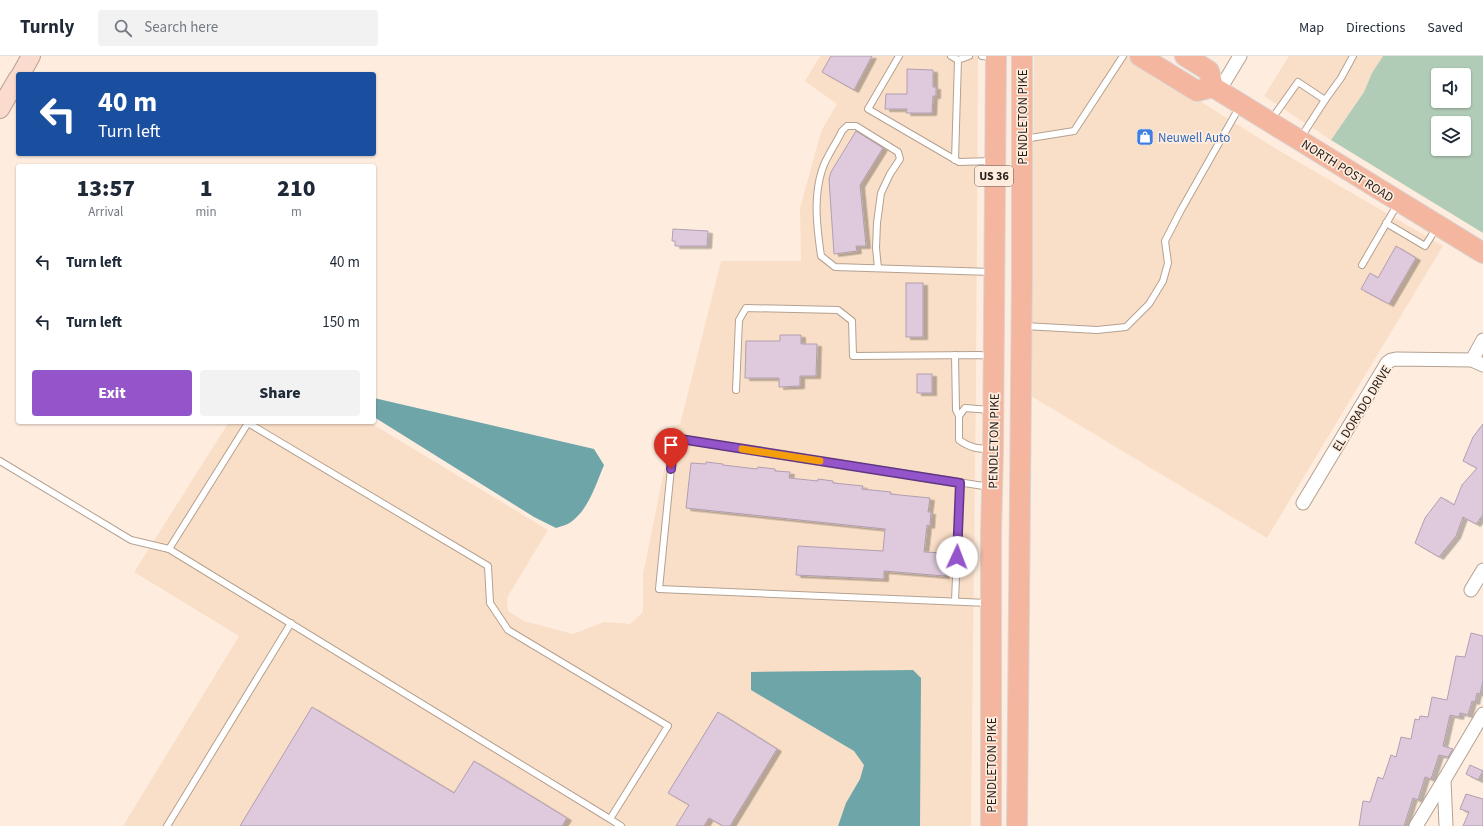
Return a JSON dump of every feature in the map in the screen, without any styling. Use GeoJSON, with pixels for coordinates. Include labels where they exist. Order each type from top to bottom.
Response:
{"type":"FeatureCollection","features":[{"type":"Feature","properties":{"kind":"main road","name":"PENDLETON PIKE"},"geometry":{"type":"LineString","coordinates":[[991,56],[994,161],[991,826]]}},
{"type":"Feature","properties":{"kind":"main road","name":"PENDLETON PIKE"},"geometry":{"type":"LineString","coordinates":[[1017,826],[1022,275],[1022,56]]}},
{"type":"Feature","properties":{"kind":"main road"},"geometry":{"type":"LineString","coordinates":[[1140,56],[1197,91],[1216,89],[1210,71],[1185,56]]}},
{"type":"Feature","properties":{"kind":"main road","name":"NORTH POST ROAD"},"geometry":{"type":"LineString","coordinates":[[1216,89],[1483,253]]}},
{"type":"Feature","properties":{"kind":"street"},"geometry":{"type":"LineString","coordinates":[[22,72],[31,56]]}},
{"type":"Feature","properties":{"kind":"street"},"geometry":{"type":"LineString","coordinates":[[1216,89],[1240,56]]}},
{"type":"Feature","properties":{"kind":"street"},"geometry":{"type":"LineString","coordinates":[[0,109],[16,81]]}},
{"type":"Feature","properties":{"kind":"street","name":"EL DORADO DRIVE"},"geometry":{"type":"LineString","coordinates":[[1303,503],[1387,363],[1396,359],[1477,362],[1483,340]]}},
{"type":"Feature","properties":{"kind":"street"},"geometry":{"type":"LineString","coordinates":[[1471,590],[1483,570]]}},
{"type":"Feature","properties":{"kind":"street"},"geometry":{"type":"LineString","coordinates":[[1416,826],[1483,714]]}},
{"type":"Feature","properties":{"kind":"street"},"geometry":{"type":"LineString","coordinates":[[1444,780],[1446,826]]}},
{"type":"Feature","properties":{"kind":"lane"},"geometry":{"type":"LineString","coordinates":[[899,56],[868,109],[955,160],[960,162],[994,161]]}},
{"type":"Feature","properties":{"kind":"lane"},"geometry":{"type":"LineString","coordinates":[[951,56],[958,60]]}},
{"type":"Feature","properties":{"kind":"lane"},"geometry":{"type":"LineString","coordinates":[[958,60],[968,56]]}},
{"type":"Feature","properties":{"kind":"lane"},"geometry":{"type":"LineString","coordinates":[[1022,140],[1074,131],[1123,56]]}},
{"type":"Feature","properties":{"kind":"lane"},"geometry":{"type":"LineString","coordinates":[[1299,140],[1341,78],[1353,56]]}},
{"type":"Feature","properties":{"kind":"lane"},"geometry":{"type":"LineString","coordinates":[[955,160],[958,60]]}},
{"type":"Feature","properties":{"kind":"lane"},"geometry":{"type":"LineString","coordinates":[[1270,122],[1298,82],[1325,100]]}},
{"type":"Feature","properties":{"kind":"lane"},"geometry":{"type":"LineString","coordinates":[[1021,325],[1096,330],[1126,327],[1149,304],[1163,280],[1168,263],[1165,241],[1241,104]]}},
{"type":"Feature","properties":{"kind":"lane"},"geometry":{"type":"LineString","coordinates":[[878,268],[876,248],[881,193],[890,174],[900,159],[898,152],[886,144],[856,126],[847,126],[842,131],[822,169],[817,188],[816,208],[821,256],[835,267],[994,272]]}},
{"type":"Feature","properties":{"kind":"lane"},"geometry":{"type":"LineString","coordinates":[[1362,265],[1399,201]]}},
{"type":"Feature","properties":{"kind":"lane"},"geometry":{"type":"LineString","coordinates":[[1386,223],[1425,246],[1438,225]]}},
{"type":"Feature","properties":{"kind":"lane"},"geometry":{"type":"LineString","coordinates":[[736,390],[739,320],[746,308],[838,310],[852,321],[854,356],[994,356]]}},
{"type":"Feature","properties":{"kind":"lane"},"geometry":{"type":"LineString","coordinates":[[955,355],[956,410],[960,416]]}},
{"type":"Feature","properties":{"kind":"lane"},"geometry":{"type":"LineString","coordinates":[[993,411],[965,408],[960,416],[959,440],[967,446],[978,449],[993,449]]}},
{"type":"Feature","properties":{"kind":"lane"},"geometry":{"type":"LineString","coordinates":[[169,549],[247,424]]}},
{"type":"Feature","properties":{"kind":"lane"},"geometry":{"type":"LineString","coordinates":[[250,424],[488,566],[490,603],[508,630],[668,726],[610,819]]}},
{"type":"Feature","properties":{"kind":"lane"},"geometry":{"type":"LineString","coordinates":[[992,487],[674,438],[659,589],[992,603]]}},
{"type":"Feature","properties":{"kind":"lane"},"geometry":{"type":"LineString","coordinates":[[0,461],[131,540],[169,549],[621,826]]}},
{"type":"Feature","properties":{"kind":"lane"},"geometry":{"type":"LineString","coordinates":[[955,601],[960,483]]}},
{"type":"Feature","properties":{"kind":"lane"},"geometry":{"type":"LineString","coordinates":[[167,826],[291,624]]}},
{"type":"Feature","properties":{"kind":"shaded area"},"geometry":{"type":"Polygon","coordinates":[[[820,56],[978,56],[971,826],[123,826],[239,636],[134,572],[228,424],[372,424],[548,530],[507,598],[508,611],[524,621],[573,634],[604,622],[630,624],[643,612],[643,574],[673,426],[680,424],[721,261],[801,261],[800,208],[819,139],[823,128],[837,104],[805,81],[820,56]]]}},
{"type":"Feature","properties":{"kind":"shaded area"},"geometry":{"type":"Polygon","coordinates":[[[1034,56],[1128,56],[1278,150],[1443,246],[1267,538],[1031,396],[1034,56]]]}},
{"type":"Feature","properties":{"kind":"shaded area"},"geometry":{"type":"Polygon","coordinates":[[[1289,56],[1383,56],[1372,73],[1364,92],[1331,140],[1264,96],[1289,56]]]}},
{"type":"Feature","properties":{"kind":"green space"},"geometry":{"type":"Polygon","coordinates":[[[1383,56],[1483,56],[1483,233],[1331,140],[1364,92],[1372,73],[1383,56]]]}},
{"type":"Feature","properties":{"kind":"water"},"geometry":{"type":"Polygon","coordinates":[[[376,398],[594,449],[604,465],[591,496],[577,517],[566,525],[556,528],[534,517],[376,418],[376,398]]]}},
{"type":"Feature","properties":{"kind":"water"},"geometry":{"type":"Polygon","coordinates":[[[913,670],[921,678],[920,826],[838,826],[846,803],[860,779],[864,765],[854,751],[751,690],[751,672],[913,670]]]}},
{"type":"Feature","properties":{"kind":"building"},"geometry":{"type":"Polygon","coordinates":[[[831,56],[872,56],[854,90],[822,72],[831,56]]]}},
{"type":"Feature","properties":{"kind":"building"},"geometry":{"type":"Polygon","coordinates":[[[907,69],[933,70],[933,87],[936,87],[936,96],[933,96],[932,113],[906,113],[907,109],[885,109],[886,94],[907,94],[907,69]]]}},
{"type":"Feature","properties":{"kind":"building"},"geometry":{"type":"Polygon","coordinates":[[[856,131],[883,148],[860,185],[866,246],[856,246],[857,251],[834,254],[829,179],[831,172],[856,131]]]}},
{"type":"Feature","properties":{"kind":"building"},"geometry":{"type":"Polygon","coordinates":[[[673,229],[708,231],[707,246],[675,246],[675,241],[672,241],[673,229]]]}},
{"type":"Feature","properties":{"kind":"building"},"geometry":{"type":"Polygon","coordinates":[[[1396,246],[1416,258],[1389,304],[1361,289],[1370,273],[1378,278],[1396,246]]]}},
{"type":"Feature","properties":{"kind":"building"},"geometry":{"type":"Polygon","coordinates":[[[906,283],[923,283],[923,337],[906,337],[906,283]]]}},
{"type":"Feature","properties":{"kind":"building"},"geometry":{"type":"Polygon","coordinates":[[[780,335],[801,335],[801,344],[817,344],[816,376],[800,376],[800,386],[779,387],[779,378],[745,378],[746,341],[780,341],[780,335]]]}},
{"type":"Feature","properties":{"kind":"building"},"geometry":{"type":"Polygon","coordinates":[[[917,374],[932,374],[932,393],[917,393],[917,374]]]}},
{"type":"Feature","properties":{"kind":"building"},"geometry":{"type":"Polygon","coordinates":[[[1483,424],[1483,515],[1476,524],[1463,517],[1456,536],[1439,557],[1415,543],[1425,518],[1441,497],[1454,505],[1462,485],[1477,468],[1463,461],[1473,437],[1483,424]]]}},
{"type":"Feature","properties":{"kind":"building"},"geometry":{"type":"Polygon","coordinates":[[[706,462],[757,469],[758,467],[775,469],[775,471],[790,472],[789,478],[833,481],[833,483],[863,486],[862,489],[891,492],[890,494],[930,498],[928,512],[931,512],[930,526],[927,525],[924,552],[946,553],[945,576],[884,571],[884,579],[796,575],[798,546],[883,551],[885,529],[686,508],[691,463],[706,464],[706,462]]]}},
{"type":"Feature","properties":{"kind":"building"},"geometry":{"type":"Polygon","coordinates":[[[1471,633],[1483,636],[1483,681],[1480,694],[1477,693],[1475,702],[1472,701],[1468,715],[1460,713],[1459,717],[1450,715],[1443,746],[1453,749],[1448,757],[1439,755],[1431,779],[1425,777],[1418,800],[1413,798],[1404,826],[1359,826],[1363,801],[1370,802],[1378,777],[1383,779],[1391,755],[1396,757],[1401,737],[1411,739],[1415,719],[1419,720],[1420,716],[1428,717],[1432,697],[1447,700],[1456,656],[1465,657],[1471,633]]]}},
{"type":"Feature","properties":{"kind":"building"},"geometry":{"type":"Polygon","coordinates":[[[312,707],[454,793],[474,761],[567,818],[562,826],[240,826],[312,707]]]}},
{"type":"Feature","properties":{"kind":"building"},"geometry":{"type":"Polygon","coordinates":[[[718,712],[777,749],[730,826],[723,826],[709,818],[704,826],[676,826],[689,805],[668,793],[718,712]]]}},
{"type":"Feature","properties":{"kind":"building"},"geometry":{"type":"Polygon","coordinates":[[[1470,765],[1483,771],[1478,780],[1466,774],[1470,765]]]}},
{"type":"Feature","properties":{"kind":"building"},"geometry":{"type":"Polygon","coordinates":[[[1466,794],[1483,799],[1483,826],[1463,826],[1469,812],[1460,809],[1466,794]]]}},
{"type":"Feature","properties":{"kind":"slow traffic"},"geometry":{"type":"LineString","coordinates":[[742,449],[820,461]]}},
{"type":"Feature","properties":{"kind":"place","name":"Neuwell Auto"},"geometry":{"type":"Point","coordinates":[1145,137]}},
{"type":"Feature","properties":{"kind":"route"},"geometry":{"type":"LineString","coordinates":[[671,469],[674,438],[960,483],[957,557]]}}]}
